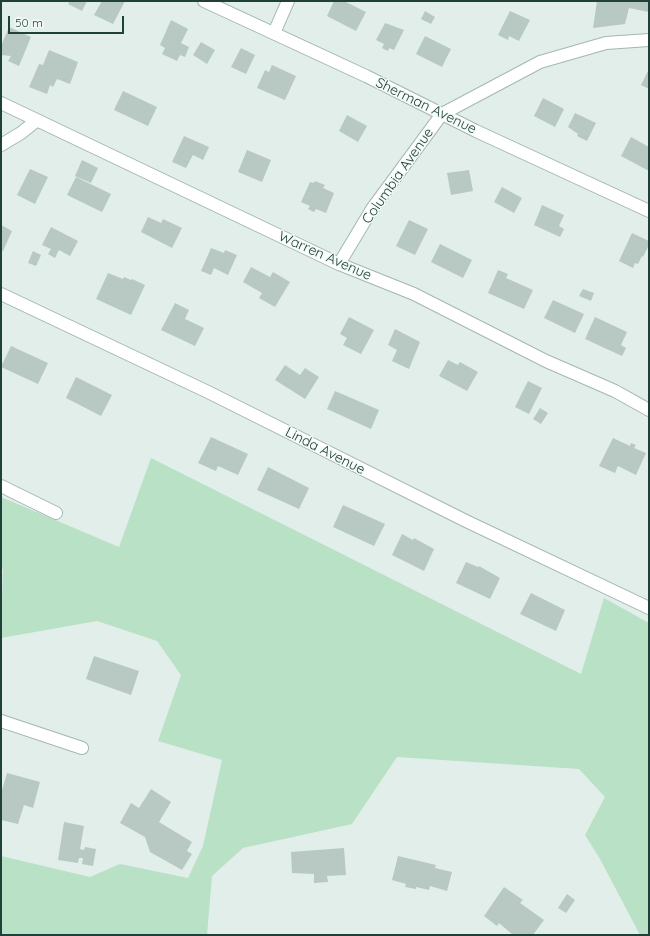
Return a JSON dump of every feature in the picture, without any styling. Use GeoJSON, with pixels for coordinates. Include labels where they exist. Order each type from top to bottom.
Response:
{"type":"FeatureCollection","features":[{"type":"Feature","properties":{"kind":"street","name":"Sherman Avenue"},"geometry":{"type":"LineString","coordinates":[[204,1],[649,211]]}},
{"type":"Feature","properties":{"kind":"street"},"geometry":{"type":"LineString","coordinates":[[274,33],[288,1]]}},
{"type":"Feature","properties":{"kind":"street","name":"Columbia Avenue"},"geometry":{"type":"LineString","coordinates":[[339,264],[372,209],[442,114],[540,62],[606,43],[649,40]]}},
{"type":"Feature","properties":{"kind":"street","name":"Warren Avenue"},"geometry":{"type":"LineString","coordinates":[[1,103],[339,264],[414,294],[546,361],[615,391],[649,410]]}},
{"type":"Feature","properties":{"kind":"street"},"geometry":{"type":"LineString","coordinates":[[1,145],[22,133],[36,121]]}},
{"type":"Feature","properties":{"kind":"street","name":"Linda Avenue"},"geometry":{"type":"LineString","coordinates":[[1,294],[208,392],[466,521],[649,608]]}},
{"type":"Feature","properties":{"kind":"street"},"geometry":{"type":"LineString","coordinates":[[1,486],[56,513]]}},
{"type":"Feature","properties":{"kind":"street"},"geometry":{"type":"LineString","coordinates":[[1,720],[82,748]]}},
{"type":"Feature","properties":{"kind":"green space"},"geometry":{"type":"Polygon","coordinates":[[[151,458],[581,674],[604,598],[649,623],[649,935],[640,935],[600,859],[585,835],[605,797],[579,769],[397,757],[352,824],[243,848],[212,876],[207,935],[1,935],[1,856],[90,877],[120,864],[188,878],[203,846],[222,760],[158,741],[181,675],[157,641],[97,621],[1,638],[3,569],[1,569],[1,497],[119,547],[151,458]]]}},
{"type":"Feature","properties":{"kind":"building"},"geometry":{"type":"Polygon","coordinates":[[[70,1],[87,1],[82,11],[68,4],[70,1]]]}},
{"type":"Feature","properties":{"kind":"building"},"geometry":{"type":"Polygon","coordinates":[[[102,1],[125,1],[113,24],[94,15],[102,1]]]}},
{"type":"Feature","properties":{"kind":"building"},"geometry":{"type":"Polygon","coordinates":[[[334,1],[344,1],[366,12],[356,31],[327,16],[334,1]]]}},
{"type":"Feature","properties":{"kind":"building"},"geometry":{"type":"Polygon","coordinates":[[[597,1],[649,1],[649,12],[629,8],[625,24],[593,28],[597,1]]]}},
{"type":"Feature","properties":{"kind":"building"},"geometry":{"type":"Polygon","coordinates":[[[425,11],[435,17],[431,24],[421,19],[425,11]]]}},
{"type":"Feature","properties":{"kind":"building"},"geometry":{"type":"Polygon","coordinates":[[[510,11],[530,20],[519,41],[509,36],[508,40],[498,35],[510,11]]]}},
{"type":"Feature","properties":{"kind":"building"},"geometry":{"type":"Polygon","coordinates":[[[171,20],[188,29],[181,43],[189,47],[185,57],[180,55],[177,61],[162,54],[165,48],[160,45],[171,20]]]}},
{"type":"Feature","properties":{"kind":"building"},"geometry":{"type":"Polygon","coordinates":[[[385,23],[404,30],[394,50],[389,48],[388,51],[382,48],[384,44],[376,40],[385,23]]]}},
{"type":"Feature","properties":{"kind":"building"},"geometry":{"type":"Polygon","coordinates":[[[9,27],[31,37],[19,66],[8,61],[11,56],[1,55],[1,46],[9,27]]]}},
{"type":"Feature","properties":{"kind":"building"},"geometry":{"type":"Polygon","coordinates":[[[425,36],[451,49],[442,67],[416,54],[425,36]]]}},
{"type":"Feature","properties":{"kind":"building"},"geometry":{"type":"Polygon","coordinates":[[[201,42],[215,50],[207,64],[193,55],[201,42]]]}},
{"type":"Feature","properties":{"kind":"building"},"geometry":{"type":"Polygon","coordinates":[[[241,48],[255,55],[246,74],[231,67],[241,48]]]}},
{"type":"Feature","properties":{"kind":"building"},"geometry":{"type":"Polygon","coordinates":[[[49,50],[78,62],[70,84],[57,79],[53,87],[50,85],[47,94],[29,87],[39,64],[43,65],[49,50]]]}},
{"type":"Feature","properties":{"kind":"building"},"geometry":{"type":"Polygon","coordinates":[[[272,65],[296,76],[285,100],[257,88],[265,70],[269,72],[272,65]]]}},
{"type":"Feature","properties":{"kind":"building"},"geometry":{"type":"Polygon","coordinates":[[[649,69],[649,89],[641,85],[649,69]]]}},
{"type":"Feature","properties":{"kind":"building"},"geometry":{"type":"Polygon","coordinates":[[[123,91],[157,107],[148,126],[114,110],[123,91]]]}},
{"type":"Feature","properties":{"kind":"building"},"geometry":{"type":"Polygon","coordinates":[[[543,98],[564,109],[555,127],[534,116],[543,98]]]}},
{"type":"Feature","properties":{"kind":"building"},"geometry":{"type":"Polygon","coordinates":[[[575,113],[596,123],[587,141],[577,136],[578,134],[568,127],[575,113]]]}},
{"type":"Feature","properties":{"kind":"building"},"geometry":{"type":"Polygon","coordinates":[[[347,115],[367,126],[358,142],[339,131],[347,115]]]}},
{"type":"Feature","properties":{"kind":"building"},"geometry":{"type":"Polygon","coordinates":[[[184,136],[209,147],[203,160],[193,155],[186,168],[172,162],[184,136]]]}},
{"type":"Feature","properties":{"kind":"building"},"geometry":{"type":"Polygon","coordinates":[[[631,137],[649,147],[649,171],[621,156],[631,137]]]}},
{"type":"Feature","properties":{"kind":"building"},"geometry":{"type":"Polygon","coordinates":[[[247,150],[271,160],[262,182],[238,172],[247,150]]]}},
{"type":"Feature","properties":{"kind":"building"},"geometry":{"type":"Polygon","coordinates":[[[82,160],[98,168],[91,183],[75,176],[82,160]]]}},
{"type":"Feature","properties":{"kind":"building"},"geometry":{"type":"Polygon","coordinates":[[[30,169],[48,177],[35,204],[17,195],[30,169]]]}},
{"type":"Feature","properties":{"kind":"building"},"geometry":{"type":"Polygon","coordinates":[[[469,170],[473,191],[451,195],[447,173],[469,170]]]}},
{"type":"Feature","properties":{"kind":"building"},"geometry":{"type":"Polygon","coordinates":[[[76,177],[111,194],[102,212],[67,195],[76,177]]]}},
{"type":"Feature","properties":{"kind":"building"},"geometry":{"type":"Polygon","coordinates":[[[315,181],[325,185],[323,188],[334,193],[326,213],[316,209],[314,212],[308,209],[310,206],[301,202],[310,182],[314,183],[315,181]]]}},
{"type":"Feature","properties":{"kind":"building"},"geometry":{"type":"Polygon","coordinates":[[[502,187],[522,198],[514,213],[494,202],[502,187]]]}},
{"type":"Feature","properties":{"kind":"building"},"geometry":{"type":"Polygon","coordinates":[[[542,205],[564,215],[559,226],[564,229],[560,237],[534,225],[542,205]]]}},
{"type":"Feature","properties":{"kind":"building"},"geometry":{"type":"Polygon","coordinates":[[[148,217],[161,223],[163,219],[182,228],[172,248],[141,232],[148,217]]]}},
{"type":"Feature","properties":{"kind":"building"},"geometry":{"type":"Polygon","coordinates":[[[409,220],[428,229],[415,255],[396,246],[409,220]]]}},
{"type":"Feature","properties":{"kind":"building"},"geometry":{"type":"Polygon","coordinates":[[[1,225],[12,231],[3,251],[1,250],[1,225]]]}},
{"type":"Feature","properties":{"kind":"building"},"geometry":{"type":"Polygon","coordinates":[[[51,227],[78,241],[70,256],[59,250],[55,258],[48,254],[51,249],[42,245],[51,227]]]}},
{"type":"Feature","properties":{"kind":"building"},"geometry":{"type":"Polygon","coordinates":[[[632,233],[649,241],[649,245],[643,257],[642,256],[638,264],[635,263],[633,268],[619,261],[632,233]]]}},
{"type":"Feature","properties":{"kind":"building"},"geometry":{"type":"Polygon","coordinates":[[[440,244],[472,260],[463,278],[431,262],[440,244]]]}},
{"type":"Feature","properties":{"kind":"building"},"geometry":{"type":"Polygon","coordinates":[[[211,248],[224,253],[225,250],[237,255],[228,275],[214,268],[211,275],[201,271],[211,248]]]}},
{"type":"Feature","properties":{"kind":"building"},"geometry":{"type":"Polygon","coordinates":[[[33,251],[41,255],[36,266],[28,263],[33,251]]]}},
{"type":"Feature","properties":{"kind":"building"},"geometry":{"type":"Polygon","coordinates":[[[251,267],[270,277],[273,272],[290,282],[275,307],[259,298],[262,293],[243,282],[251,267]]]}},
{"type":"Feature","properties":{"kind":"building"},"geometry":{"type":"Polygon","coordinates":[[[498,270],[508,274],[506,278],[533,290],[524,309],[488,293],[498,270]]]}},
{"type":"Feature","properties":{"kind":"building"},"geometry":{"type":"Polygon","coordinates":[[[108,273],[123,279],[124,277],[131,280],[132,279],[145,285],[131,315],[96,299],[108,273]]]}},
{"type":"Feature","properties":{"kind":"building"},"geometry":{"type":"Polygon","coordinates":[[[583,289],[594,293],[591,301],[579,296],[583,289]]]}},
{"type":"Feature","properties":{"kind":"building"},"geometry":{"type":"Polygon","coordinates":[[[553,300],[584,314],[575,333],[544,318],[553,300]]]}},
{"type":"Feature","properties":{"kind":"building"},"geometry":{"type":"Polygon","coordinates":[[[175,303],[189,310],[185,319],[204,328],[195,346],[161,330],[175,303]]]}},
{"type":"Feature","properties":{"kind":"building"},"geometry":{"type":"Polygon","coordinates":[[[349,317],[374,330],[361,354],[343,345],[347,338],[340,334],[349,317]]]}},
{"type":"Feature","properties":{"kind":"building"},"geometry":{"type":"Polygon","coordinates":[[[595,317],[627,332],[621,345],[626,348],[622,356],[585,339],[595,317]]]}},
{"type":"Feature","properties":{"kind":"building"},"geometry":{"type":"Polygon","coordinates":[[[395,329],[420,342],[409,369],[392,361],[397,350],[388,345],[395,329]]]}},
{"type":"Feature","properties":{"kind":"building"},"geometry":{"type":"Polygon","coordinates":[[[11,346],[48,363],[38,384],[1,367],[11,346]]]}},
{"type":"Feature","properties":{"kind":"building"},"geometry":{"type":"Polygon","coordinates":[[[448,360],[458,365],[460,362],[478,372],[467,391],[439,376],[448,360]]]}},
{"type":"Feature","properties":{"kind":"building"},"geometry":{"type":"Polygon","coordinates":[[[285,365],[300,375],[305,368],[319,377],[305,399],[275,380],[285,365]]]}},
{"type":"Feature","properties":{"kind":"building"},"geometry":{"type":"Polygon","coordinates":[[[76,377],[112,395],[101,416],[66,398],[76,377]]]}},
{"type":"Feature","properties":{"kind":"building"},"geometry":{"type":"Polygon","coordinates":[[[528,381],[542,388],[529,414],[515,407],[528,381]]]}},
{"type":"Feature","properties":{"kind":"building"},"geometry":{"type":"Polygon","coordinates":[[[335,391],[379,410],[371,429],[327,409],[335,391]]]}},
{"type":"Feature","properties":{"kind":"building"},"geometry":{"type":"Polygon","coordinates":[[[540,408],[548,413],[541,424],[533,419],[540,408]]]}},
{"type":"Feature","properties":{"kind":"building"},"geometry":{"type":"Polygon","coordinates":[[[211,437],[248,454],[238,475],[218,466],[216,471],[198,463],[211,437]]]}},
{"type":"Feature","properties":{"kind":"building"},"geometry":{"type":"Polygon","coordinates":[[[613,438],[630,446],[631,443],[636,445],[634,448],[646,453],[636,475],[618,466],[615,473],[599,466],[613,438]]]}},
{"type":"Feature","properties":{"kind":"building"},"geometry":{"type":"Polygon","coordinates":[[[268,467],[309,488],[299,509],[257,490],[268,467]]]}},
{"type":"Feature","properties":{"kind":"building"},"geometry":{"type":"Polygon","coordinates":[[[343,505],[385,524],[374,546],[333,527],[343,505]]]}},
{"type":"Feature","properties":{"kind":"building"},"geometry":{"type":"Polygon","coordinates":[[[402,534],[413,540],[414,538],[434,549],[424,571],[392,555],[402,534]]]}},
{"type":"Feature","properties":{"kind":"building"},"geometry":{"type":"Polygon","coordinates":[[[466,562],[478,567],[479,566],[500,578],[490,599],[456,583],[466,562]]]}},
{"type":"Feature","properties":{"kind":"building"},"geometry":{"type":"Polygon","coordinates":[[[531,593],[565,610],[556,631],[520,614],[531,593]]]}},
{"type":"Feature","properties":{"kind":"building"},"geometry":{"type":"Polygon","coordinates":[[[94,656],[139,671],[131,695],[86,679],[94,656]]]}},
{"type":"Feature","properties":{"kind":"building"},"geometry":{"type":"Polygon","coordinates":[[[7,773],[40,782],[33,808],[24,805],[18,824],[1,820],[1,794],[7,773]]]}},
{"type":"Feature","properties":{"kind":"building"},"geometry":{"type":"Polygon","coordinates":[[[151,789],[171,802],[159,822],[192,842],[187,851],[192,854],[182,870],[150,852],[145,837],[120,823],[131,803],[139,808],[151,789]]]}},
{"type":"Feature","properties":{"kind":"building"},"geometry":{"type":"Polygon","coordinates":[[[64,822],[84,826],[80,849],[84,850],[85,847],[96,849],[93,866],[82,864],[83,858],[79,858],[78,863],[58,860],[64,822]]]}},
{"type":"Feature","properties":{"kind":"building"},"geometry":{"type":"Polygon","coordinates":[[[344,848],[346,875],[327,876],[328,882],[314,883],[314,874],[292,873],[291,852],[344,848]]]}},
{"type":"Feature","properties":{"kind":"building"},"geometry":{"type":"Polygon","coordinates":[[[398,856],[436,865],[435,868],[452,872],[447,891],[430,886],[429,890],[416,887],[416,889],[405,887],[406,884],[392,880],[398,856]]]}},
{"type":"Feature","properties":{"kind":"building"},"geometry":{"type":"Polygon","coordinates":[[[504,887],[523,900],[520,903],[544,920],[533,935],[513,935],[499,923],[497,926],[484,916],[504,887]]]}},
{"type":"Feature","properties":{"kind":"building"},"geometry":{"type":"Polygon","coordinates":[[[567,894],[575,900],[566,913],[558,908],[567,894]]]}}]}
